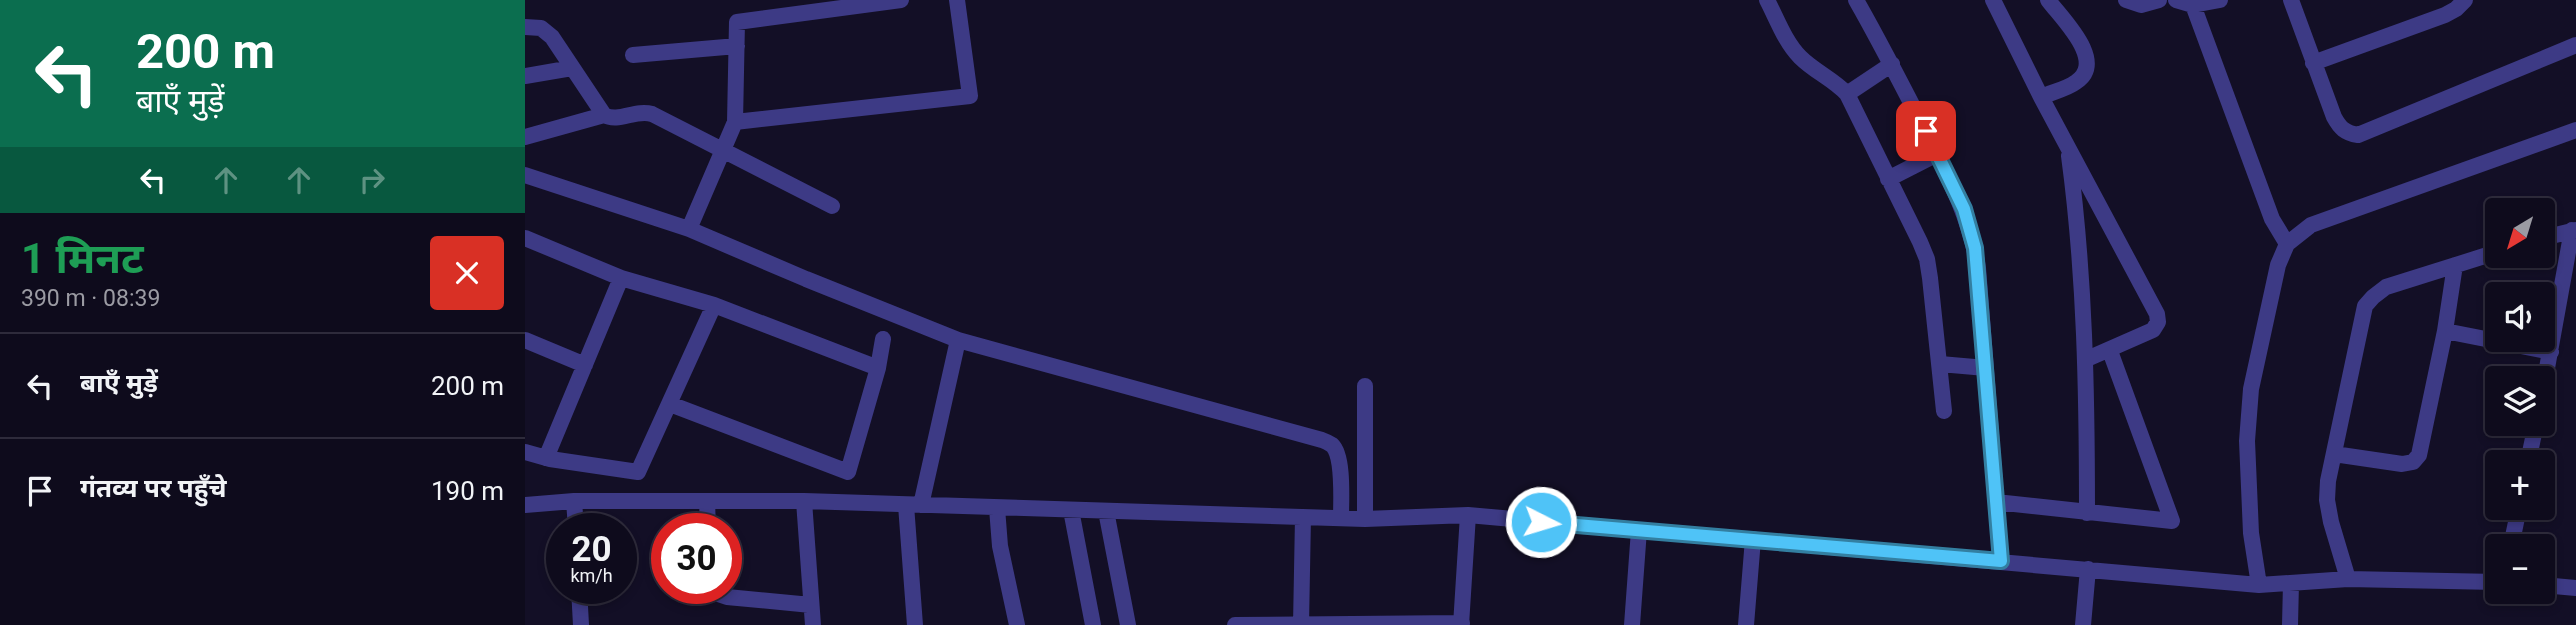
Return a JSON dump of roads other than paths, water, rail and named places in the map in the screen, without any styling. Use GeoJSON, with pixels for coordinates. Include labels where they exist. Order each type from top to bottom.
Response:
{"type":"FeatureCollection","features":[{"type":"Feature","properties":{"kind":"street"},"geometry":{"type":"LineString","coordinates":[[735,122],[970,96],[957,0]]}},
{"type":"Feature","properties":{"kind":"street"},"geometry":{"type":"LineString","coordinates":[[1767,0],[1798,55],[1820,73],[1834,80],[1847,94],[1927,259],[1944,411]]}},
{"type":"Feature","properties":{"kind":"street"},"geometry":{"type":"LineString","coordinates":[[1856,0],[1892,64],[1964,209],[1975,248],[2001,561]]}},
{"type":"Feature","properties":{"kind":"street"},"geometry":{"type":"LineString","coordinates":[[1993,0],[2041,97],[2157,314],[2158,322],[2153,330],[2087,359]]}},
{"type":"Feature","properties":{"kind":"street"},"geometry":{"type":"LineString","coordinates":[[2041,97],[2075,83],[2084,75],[2088,65],[2086,52],[2048,0]]}},
{"type":"Feature","properties":{"kind":"street"},"geometry":{"type":"LineString","coordinates":[[2126,0],[2141,5],[2159,0]]}},
{"type":"Feature","properties":{"kind":"street"},"geometry":{"type":"LineString","coordinates":[[2176,0],[2193,5],[2220,0]]}},
{"type":"Feature","properties":{"kind":"street"},"geometry":{"type":"LineString","coordinates":[[2291,0],[2313,63],[2340,127],[2348,134],[2358,135],[2576,45]]}},
{"type":"Feature","properties":{"kind":"street"},"geometry":{"type":"LineString","coordinates":[[2313,63],[2445,15],[2465,0]]}},
{"type":"Feature","properties":{"kind":"street"},"geometry":{"type":"LineString","coordinates":[[689,229],[735,122],[737,22],[891,1]]}},
{"type":"Feature","properties":{"kind":"street"},"geometry":{"type":"LineString","coordinates":[[2193,5],[2272,219],[2287,244]]}},
{"type":"Feature","properties":{"kind":"street"},"geometry":{"type":"LineString","coordinates":[[525,27],[533,26],[547,31],[604,115]]}},
{"type":"Feature","properties":{"kind":"street"},"geometry":{"type":"LineString","coordinates":[[633,55],[737,46]]}},
{"type":"Feature","properties":{"kind":"street"},"geometry":{"type":"LineString","coordinates":[[1847,94],[1892,64]]}},
{"type":"Feature","properties":{"kind":"street"},"geometry":{"type":"LineString","coordinates":[[525,76],[572,68]]}},
{"type":"Feature","properties":{"kind":"street"},"geometry":{"type":"LineString","coordinates":[[525,137],[604,115],[613,118],[634,112],[652,114],[832,206]]}},
{"type":"Feature","properties":{"kind":"street"},"geometry":{"type":"LineString","coordinates":[[2259,584],[2251,533],[2248,417],[2251,389],[2278,265],[2287,244],[2311,225],[2576,130]]}},
{"type":"Feature","properties":{"kind":"street"},"geometry":{"type":"LineString","coordinates":[[2068,144],[2087,359],[2087,513]]}},
{"type":"Feature","properties":{"kind":"street"},"geometry":{"type":"LineString","coordinates":[[1888,179],[1937,154]]}},
{"type":"Feature","properties":{"kind":"street"},"geometry":{"type":"LineString","coordinates":[[525,175],[689,229],[957,340],[1322,440],[1332,445],[1336,452],[1342,518]]}},
{"type":"Feature","properties":{"kind":"street"},"geometry":{"type":"LineString","coordinates":[[2555,234],[2574,230],[2555,327]]}},
{"type":"Feature","properties":{"kind":"street"},"geometry":{"type":"LineString","coordinates":[[525,238],[621,278],[714,305],[878,368]]}},
{"type":"Feature","properties":{"kind":"street"},"geometry":{"type":"LineString","coordinates":[[2348,579],[2327,500],[2365,306],[2386,287],[2485,255]]}},
{"type":"Feature","properties":{"kind":"street"},"geometry":{"type":"LineString","coordinates":[[2334,454],[2402,464],[2413,462],[2419,455],[2445,331],[2455,265]]}},
{"type":"Feature","properties":{"kind":"street"},"geometry":{"type":"LineString","coordinates":[[546,458],[621,278]]}},
{"type":"Feature","properties":{"kind":"street"},"geometry":{"type":"LineString","coordinates":[[525,452],[546,458],[638,472],[714,305]]}},
{"type":"Feature","properties":{"kind":"street"},"geometry":{"type":"LineString","coordinates":[[2445,331],[2485,339]]}},
{"type":"Feature","properties":{"kind":"street"},"geometry":{"type":"LineString","coordinates":[[670,404],[848,472],[878,368],[883,339]]}},
{"type":"Feature","properties":{"kind":"street"},"geometry":{"type":"LineString","coordinates":[[915,625],[913,505],[957,340]]}},
{"type":"Feature","properties":{"kind":"street"},"geometry":{"type":"LineString","coordinates":[[525,341],[585,365]]}},
{"type":"Feature","properties":{"kind":"street"},"geometry":{"type":"LineString","coordinates":[[1996,502],[2172,521],[2110,351]]}},
{"type":"Feature","properties":{"kind":"street"},"geometry":{"type":"LineString","coordinates":[[2547,366],[2550,352]]}},
{"type":"Feature","properties":{"kind":"street"},"geometry":{"type":"LineString","coordinates":[[1940,364],[1986,368]]}},
{"type":"Feature","properties":{"kind":"street"},"geometry":{"type":"LineString","coordinates":[[1365,386],[1365,519]]}},
{"type":"Feature","properties":{"kind":"street"},"geometry":{"type":"LineString","coordinates":[[525,505],[574,501],[804,501],[1365,519],[1468,515],[2259,584],[2348,579],[2485,582]]}},
{"type":"Feature","properties":{"kind":"street"},"geometry":{"type":"LineString","coordinates":[[574,501],[575,513]]}},
{"type":"Feature","properties":{"kind":"street"},"geometry":{"type":"LineString","coordinates":[[707,501],[707,513]]}},
{"type":"Feature","properties":{"kind":"street"},"geometry":{"type":"LineString","coordinates":[[804,501],[813,625]]}},
{"type":"Feature","properties":{"kind":"street"},"geometry":{"type":"LineString","coordinates":[[997,508],[1000,546],[1017,625]]}},
{"type":"Feature","properties":{"kind":"street"},"geometry":{"type":"LineString","coordinates":[[1071,510],[1093,625]]}},
{"type":"Feature","properties":{"kind":"street"},"geometry":{"type":"LineString","coordinates":[[1106,511],[1128,625]]}},
{"type":"Feature","properties":{"kind":"street"},"geometry":{"type":"LineString","coordinates":[[1235,625],[1462,624],[1468,515]]}},
{"type":"Feature","properties":{"kind":"street"},"geometry":{"type":"LineString","coordinates":[[1301,624],[1303,517]]}},
{"type":"Feature","properties":{"kind":"street"},"geometry":{"type":"LineString","coordinates":[[1632,625],[1639,530]]}},
{"type":"Feature","properties":{"kind":"street"},"geometry":{"type":"LineString","coordinates":[[1746,625],[1753,539]]}},
{"type":"Feature","properties":{"kind":"street"},"geometry":{"type":"LineString","coordinates":[[2083,625],[2088,569]]}},
{"type":"Feature","properties":{"kind":"street"},"geometry":{"type":"LineString","coordinates":[[2290,625],[2291,583]]}},
{"type":"Feature","properties":{"kind":"street"},"geometry":{"type":"LineString","coordinates":[[2555,586],[2576,588]]}},
{"type":"Feature","properties":{"kind":"street"},"geometry":{"type":"LineString","coordinates":[[742,598],[811,605]]}},
{"type":"Feature","properties":{"kind":"street"},"geometry":{"type":"LineString","coordinates":[[580,604],[581,625],[587,625]]}}]}
